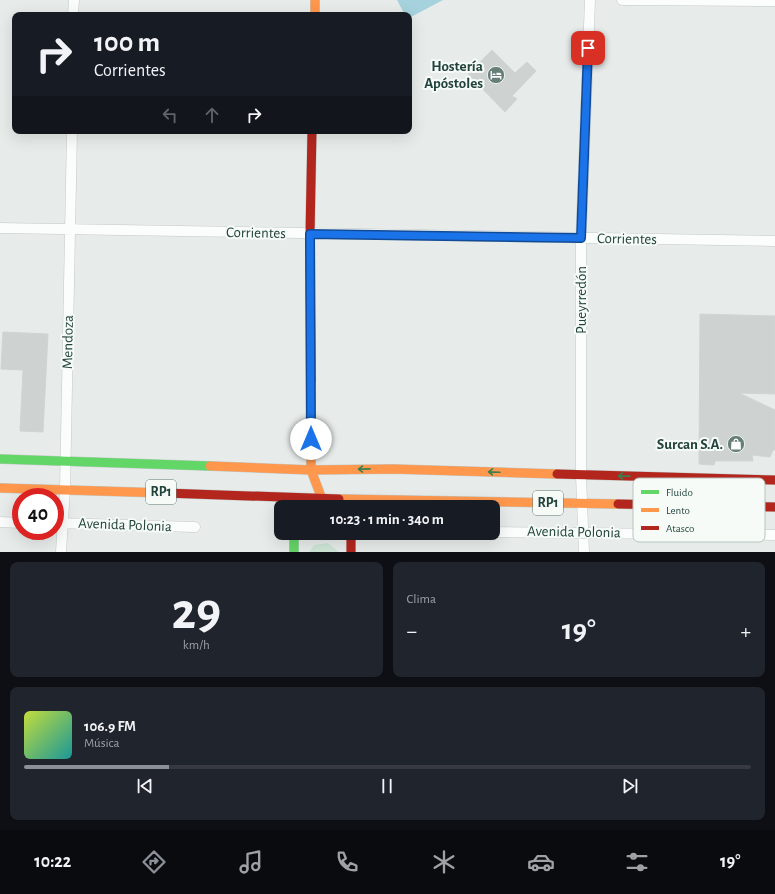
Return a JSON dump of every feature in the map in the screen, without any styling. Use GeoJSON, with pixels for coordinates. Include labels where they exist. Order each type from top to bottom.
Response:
{"type":"FeatureCollection","features":[{"type":"Feature","properties":{"kind":"street"},"geometry":{"type":"LineString","coordinates":[[73,12],[74,0]]}},
{"type":"Feature","properties":{"kind":"street"},"geometry":{"type":"LineString","coordinates":[[315,0],[315,12]]}},
{"type":"Feature","properties":{"kind":"street","name":"Pueyrredón"},"geometry":{"type":"LineString","coordinates":[[584,552],[581,475],[581,238],[590,0]]}},
{"type":"Feature","properties":{"kind":"street"},"geometry":{"type":"LineString","coordinates":[[622,0],[775,1]]}},
{"type":"Feature","properties":{"kind":"street","name":"Mendoza"},"geometry":{"type":"LineString","coordinates":[[64,495],[72,134]]}},
{"type":"Feature","properties":{"kind":"street"},"geometry":{"type":"LineString","coordinates":[[312,134],[310,234],[311,470],[322,499]]}},
{"type":"Feature","properties":{"kind":"street","name":"Corrientes"},"geometry":{"type":"LineString","coordinates":[[0,228],[775,241]]}},
{"type":"Feature","properties":{"kind":"street"},"geometry":{"type":"LineString","coordinates":[[0,459],[65,460],[311,470],[393,469],[697,478]]}},
{"type":"Feature","properties":{"kind":"street"},"geometry":{"type":"LineString","coordinates":[[765,480],[775,480]]}},
{"type":"Feature","properties":{"kind":"street","name":"Avenida Polonia"},"geometry":{"type":"LineString","coordinates":[[0,488],[65,489],[322,499],[633,505]]}},
{"type":"Feature","properties":{"kind":"street","name":"Avenida Polonia"},"geometry":{"type":"LineString","coordinates":[[765,507],[775,507]]}},
{"type":"Feature","properties":{"kind":"street"},"geometry":{"type":"LineString","coordinates":[[0,522],[12,523]]}},
{"type":"Feature","properties":{"kind":"street","name":"Avenida Polonia"},"geometry":{"type":"LineString","coordinates":[[64,523],[195,527]]}},
{"type":"Feature","properties":{"kind":"street","name":"Avenida Polonia"},"geometry":{"type":"LineString","coordinates":[[500,532],[633,533]]}},
{"type":"Feature","properties":{"kind":"street","name":"Avenida Polonia"},"geometry":{"type":"LineString","coordinates":[[765,535],[775,535]]}},
{"type":"Feature","properties":{"kind":"street","name":"Mendoza"},"geometry":{"type":"LineString","coordinates":[[60,540],[61,552]]}},
{"type":"Feature","properties":{"kind":"street"},"geometry":{"type":"LineString","coordinates":[[294,540],[294,552]]}},
{"type":"Feature","properties":{"kind":"street"},"geometry":{"type":"LineString","coordinates":[[351,540],[351,552]]}},
{"type":"Feature","properties":{"kind":"green space"},"geometry":{"type":"Polygon","coordinates":[[[328,543],[339,552],[309,552],[314,545],[328,543]]]}},
{"type":"Feature","properties":{"kind":"water"},"geometry":{"type":"Polygon","coordinates":[[[397,0],[443,0],[412,16],[412,12],[403,12],[397,0]]]}},
{"type":"Feature","properties":{"kind":"building"},"geometry":{"type":"Polygon","coordinates":[[[492,50],[515,73],[527,62],[536,71],[512,96],[517,99],[505,112],[468,74],[492,50]]]}},
{"type":"Feature","properties":{"kind":"building"},"geometry":{"type":"Polygon","coordinates":[[[700,314],[775,316],[775,394],[739,393],[775,410],[775,450],[773,450],[770,457],[752,455],[753,461],[715,461],[714,465],[699,464],[700,314]]]}},
{"type":"Feature","properties":{"kind":"building"},"geometry":{"type":"Polygon","coordinates":[[[3,332],[48,334],[43,432],[20,431],[23,370],[1,369],[3,332]]]}},
{"type":"Feature","properties":{"kind":"traffic: fast"},"geometry":{"type":"LineString","coordinates":[[0,459],[210,466]]}},
{"type":"Feature","properties":{"kind":"traffic: fast"},"geometry":{"type":"LineString","coordinates":[[294,540],[294,552]]}},
{"type":"Feature","properties":{"kind":"traffic: slow"},"geometry":{"type":"LineString","coordinates":[[315,0],[315,12]]}},
{"type":"Feature","properties":{"kind":"traffic: slow"},"geometry":{"type":"LineString","coordinates":[[311,381],[311,470],[322,499]]}},
{"type":"Feature","properties":{"kind":"traffic: slow"},"geometry":{"type":"LineString","coordinates":[[210,466],[311,470],[393,469],[557,474]]}},
{"type":"Feature","properties":{"kind":"traffic: slow"},"geometry":{"type":"LineString","coordinates":[[0,488],[165,493]]}},
{"type":"Feature","properties":{"kind":"traffic: slow"},"geometry":{"type":"LineString","coordinates":[[339,499],[618,504]]}},
{"type":"Feature","properties":{"kind":"traffic: jam"},"geometry":{"type":"LineString","coordinates":[[311,381],[310,234],[312,134]]}},
{"type":"Feature","properties":{"kind":"traffic: jam"},"geometry":{"type":"LineString","coordinates":[[557,474],[702,478]]}},
{"type":"Feature","properties":{"kind":"traffic: jam"},"geometry":{"type":"LineString","coordinates":[[765,480],[775,480]]}},
{"type":"Feature","properties":{"kind":"traffic: jam"},"geometry":{"type":"LineString","coordinates":[[165,493],[339,499]]}},
{"type":"Feature","properties":{"kind":"traffic: jam"},"geometry":{"type":"LineString","coordinates":[[618,504],[633,504]]}},
{"type":"Feature","properties":{"kind":"traffic: jam"},"geometry":{"type":"LineString","coordinates":[[765,507],[775,507]]}},
{"type":"Feature","properties":{"kind":"traffic: jam"},"geometry":{"type":"LineString","coordinates":[[351,540],[351,552]]}},
{"type":"Feature","properties":{"kind":"place","name":"Hostería Apóstoles"},"geometry":{"type":"Point","coordinates":[496,75]}},
{"type":"Feature","properties":{"kind":"place","name":"Surcan S.A."},"geometry":{"type":"Point","coordinates":[736,444]}},
{"type":"Feature","properties":{"kind":"route"},"geometry":{"type":"LineString","coordinates":[[311,439],[310,234],[581,238],[588,48]]}}]}
